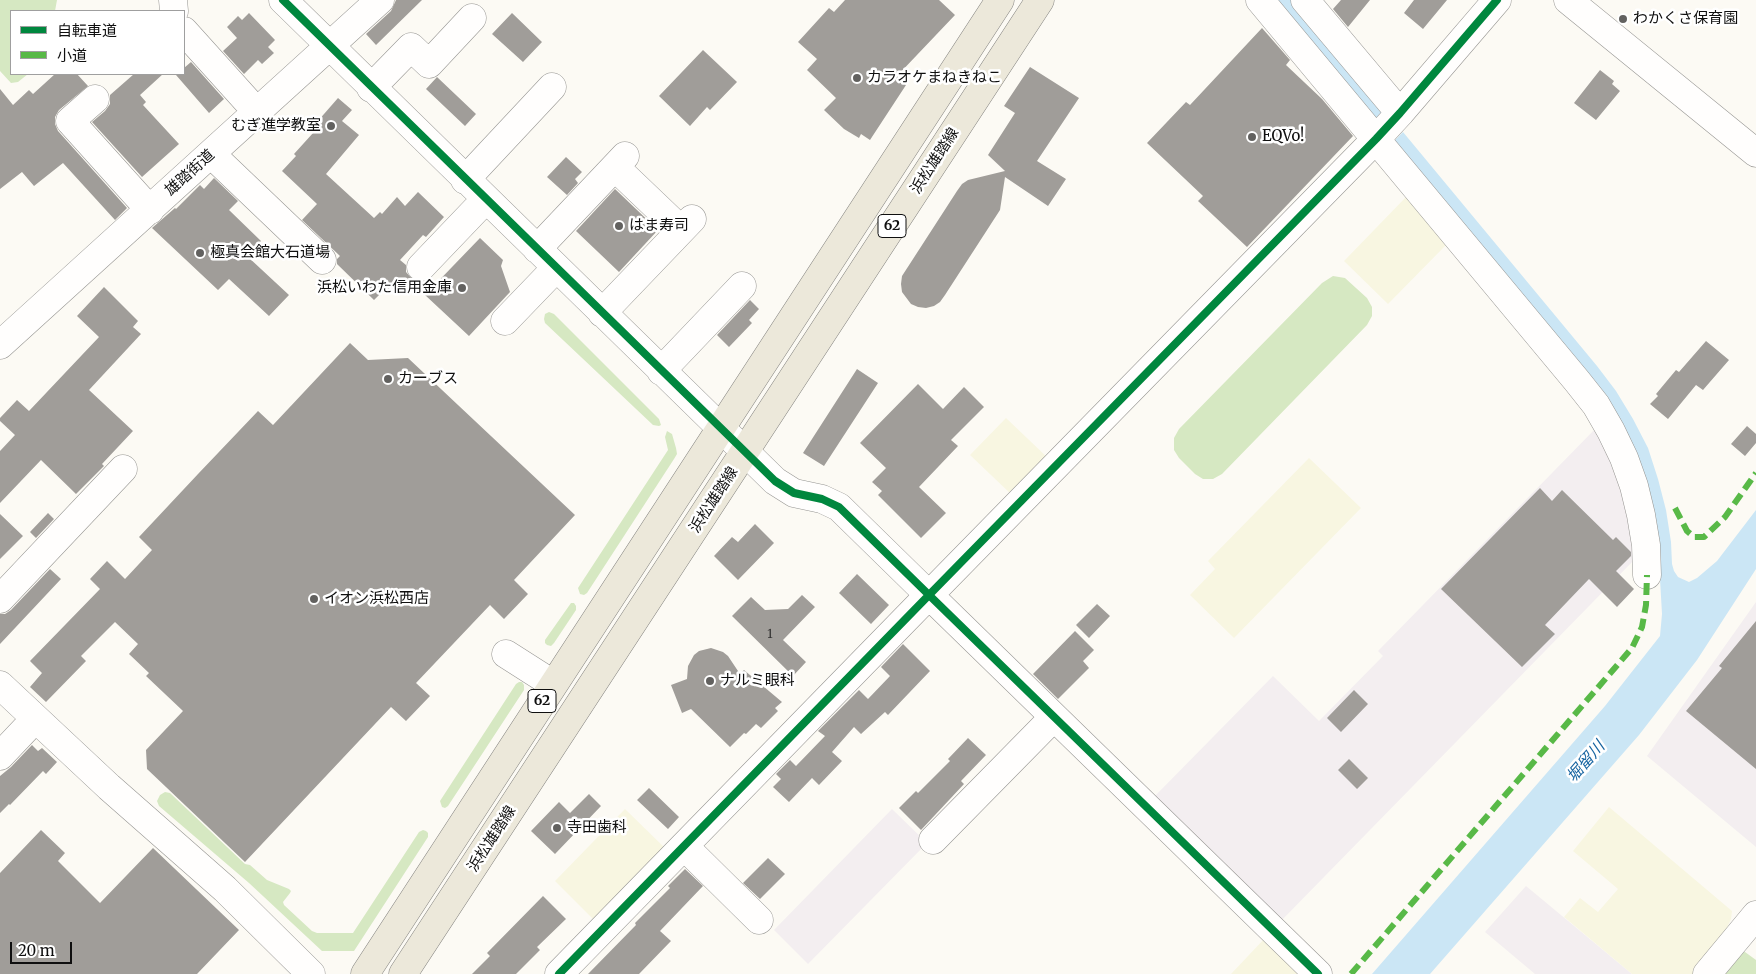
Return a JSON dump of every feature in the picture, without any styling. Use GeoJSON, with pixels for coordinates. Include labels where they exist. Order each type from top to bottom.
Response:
{"type":"FeatureCollection","features":[{"type":"Feature","properties":{"kind":"main road","name":"62"},"geometry":{"type":"LineString","coordinates":[[364,974],[1000,0]]}},
{"type":"Feature","properties":{"kind":"main road","name":"浜松雄踏線"},"geometry":{"type":"LineString","coordinates":[[403,974],[1040,0]]}},
{"type":"Feature","properties":{"kind":"street"},"geometry":{"type":"LineString","coordinates":[[283,0],[775,481],[794,493],[831,502],[839,507],[1318,974]]}},
{"type":"Feature","properties":{"kind":"street","name":"雄踏街道"},"geometry":{"type":"LineString","coordinates":[[0,346],[380,0]]}},
{"type":"Feature","properties":{"kind":"street"},"geometry":{"type":"LineString","coordinates":[[1260,0],[1596,405],[1618,444],[1634,486],[1642,515],[1647,575]]}},
{"type":"Feature","properties":{"kind":"street"},"geometry":{"type":"LineString","coordinates":[[1305,0],[1400,113]]}},
{"type":"Feature","properties":{"kind":"street"},"geometry":{"type":"LineString","coordinates":[[559,974],[1376,139],[1497,0]]}},
{"type":"Feature","properties":{"kind":"street"},"geometry":{"type":"LineString","coordinates":[[1568,0],[1756,153]]}},
{"type":"Feature","properties":{"kind":"street"},"geometry":{"type":"LineString","coordinates":[[371,88],[411,47],[429,64],[472,18]]}},
{"type":"Feature","properties":{"kind":"street"},"geometry":{"type":"LineString","coordinates":[[185,32],[257,112]]}},
{"type":"Feature","properties":{"kind":"street"},"geometry":{"type":"LineString","coordinates":[[465,180],[552,87]]}},
{"type":"Feature","properties":{"kind":"street"},"geometry":{"type":"LineString","coordinates":[[95,99],[70,121],[150,210]]}},
{"type":"Feature","properties":{"kind":"street"},"geometry":{"type":"LineString","coordinates":[[211,154],[322,260]]}},
{"type":"Feature","properties":{"kind":"street"},"geometry":{"type":"LineString","coordinates":[[505,321],[546,258],[620,161],[686,224],[602,313]]}},
{"type":"Feature","properties":{"kind":"street"},"geometry":{"type":"LineString","coordinates":[[421,268],[486,199]]}},
{"type":"Feature","properties":{"kind":"street"},"geometry":{"type":"LineString","coordinates":[[661,371],[742,286]]}},
{"type":"Feature","properties":{"kind":"street"},"geometry":{"type":"LineString","coordinates":[[0,599],[123,469]]}},
{"type":"Feature","properties":{"kind":"street"},"geometry":{"type":"LineString","coordinates":[[506,654],[553,684]]}},
{"type":"Feature","properties":{"kind":"street"},"geometry":{"type":"LineString","coordinates":[[0,685],[109,788],[225,889],[311,974]]}},
{"type":"Feature","properties":{"kind":"street"},"geometry":{"type":"LineString","coordinates":[[933,840],[1054,717]]}},
{"type":"Feature","properties":{"kind":"street"},"geometry":{"type":"LineString","coordinates":[[0,756],[35,719]]}},
{"type":"Feature","properties":{"kind":"street"},"geometry":{"type":"LineString","coordinates":[[684,846],[759,920]]}},
{"type":"Feature","properties":{"kind":"street"},"geometry":{"type":"LineString","coordinates":[[1707,974],[1756,915]]}},
{"type":"Feature","properties":{"kind":"shaded area"},"geometry":{"type":"Polygon","coordinates":[[[1407,196],[1447,244],[1388,304],[1344,261],[1407,196]]]}},
{"type":"Feature","properties":{"kind":"shaded area"},"geometry":{"type":"Polygon","coordinates":[[[1006,418],[1049,459],[1013,496],[970,455],[1006,418]]]}},
{"type":"Feature","properties":{"kind":"shaded area"},"geometry":{"type":"Polygon","coordinates":[[[1596,428],[1624,489],[1635,559],[1280,922],[1153,798],[1273,676],[1319,721],[1383,656],[1378,651],[1596,428]]]}},
{"type":"Feature","properties":{"kind":"shaded area"},"geometry":{"type":"Polygon","coordinates":[[[1309,458],[1361,508],[1234,638],[1190,595],[1215,569],[1208,561],[1309,458]]]}},
{"type":"Feature","properties":{"kind":"shaded area"},"geometry":{"type":"Polygon","coordinates":[[[1756,602],[1756,847],[1647,756],[1756,602]]]}},
{"type":"Feature","properties":{"kind":"shaded area"},"geometry":{"type":"Polygon","coordinates":[[[1609,807],[1732,911],[1726,930],[1727,934],[1699,974],[1632,974],[1564,917],[1580,898],[1598,912],[1618,889],[1573,851],[1609,807]]]}},
{"type":"Feature","properties":{"kind":"shaded area"},"geometry":{"type":"Polygon","coordinates":[[[625,809],[667,850],[596,922],[555,881],[625,809]]]}},
{"type":"Feature","properties":{"kind":"shaded area"},"geometry":{"type":"Polygon","coordinates":[[[892,809],[927,843],[808,964],[774,930],[892,809]]]}},
{"type":"Feature","properties":{"kind":"shaded area"},"geometry":{"type":"Polygon","coordinates":[[[1526,886],[1632,974],[1535,974],[1485,932],[1526,886]]]}},
{"type":"Feature","properties":{"kind":"shaded area"},"geometry":{"type":"Polygon","coordinates":[[[1265,938],[1300,974],[1231,974],[1265,938]]]}},
{"type":"Feature","properties":{"kind":"green space"},"geometry":{"type":"Polygon","coordinates":[[[0,0],[57,0],[55,10],[10,10],[10,75],[27,75],[18,82],[11,83],[0,71],[0,0]]]}},
{"type":"Feature","properties":{"kind":"green space"},"geometry":{"type":"Polygon","coordinates":[[[1333,276],[1345,278],[1367,298],[1372,307],[1372,316],[1367,325],[1222,474],[1213,479],[1203,479],[1195,474],[1179,458],[1174,450],[1174,438],[1179,429],[1322,283],[1333,276]]]}},
{"type":"Feature","properties":{"kind":"green space"},"geometry":{"type":"Polygon","coordinates":[[[549,312],[554,314],[659,419],[661,425],[653,425],[545,323],[545,314],[549,312]]]}},
{"type":"Feature","properties":{"kind":"green space"},"geometry":{"type":"Polygon","coordinates":[[[667,431],[672,434],[677,454],[587,593],[584,595],[580,594],[578,588],[668,450],[665,437],[667,431]]]}},
{"type":"Feature","properties":{"kind":"green space"},"geometry":{"type":"Polygon","coordinates":[[[571,603],[574,603],[576,610],[554,643],[551,646],[547,645],[545,640],[571,603]]]}},
{"type":"Feature","properties":{"kind":"green space"},"geometry":{"type":"Polygon","coordinates":[[[519,682],[522,682],[524,685],[524,690],[448,806],[442,807],[440,801],[519,682]]]}},
{"type":"Feature","properties":{"kind":"green space"},"geometry":{"type":"Polygon","coordinates":[[[165,792],[170,793],[245,864],[250,865],[267,880],[289,889],[291,891],[283,902],[284,905],[312,931],[317,933],[353,933],[419,832],[426,831],[428,837],[354,951],[322,951],[249,883],[159,806],[157,801],[160,795],[165,792]]]}},
{"type":"Feature","properties":{"kind":"green space"},"geometry":{"type":"Polygon","coordinates":[[[1745,952],[1756,960],[1756,974],[1715,974],[1731,954],[1745,952]]]}},
{"type":"Feature","properties":{"kind":"water"},"geometry":{"type":"Polygon","coordinates":[[[1275,0],[1291,0],[1384,111],[1375,120],[1275,0]]]}},
{"type":"Feature","properties":{"kind":"water","name":"堀留川"},"geometry":{"type":"Polygon","coordinates":[[[1403,132],[1616,391],[1648,448],[1666,510],[1672,564],[1678,577],[1689,582],[1697,578],[1717,561],[1756,510],[1756,569],[1697,660],[1639,735],[1430,974],[1372,974],[1605,706],[1660,636],[1662,614],[1658,544],[1646,482],[1394,141],[1403,132]]]}},
{"type":"Feature","properties":{"kind":"building"},"geometry":{"type":"Polygon","coordinates":[[[396,0],[422,0],[376,45],[366,34],[391,11],[396,0]]]}},
{"type":"Feature","properties":{"kind":"building"},"geometry":{"type":"Polygon","coordinates":[[[845,0],[939,0],[955,15],[897,76],[906,85],[870,140],[861,134],[859,138],[844,129],[824,110],[836,98],[807,70],[817,59],[798,42],[829,8],[834,12],[845,0]]]}},
{"type":"Feature","properties":{"kind":"building"},"geometry":{"type":"Polygon","coordinates":[[[1341,0],[1370,0],[1348,27],[1333,9],[1341,0]]]}},
{"type":"Feature","properties":{"kind":"building"},"geometry":{"type":"Polygon","coordinates":[[[1414,0],[1447,0],[1423,29],[1404,13],[1414,0]]]}},
{"type":"Feature","properties":{"kind":"building"},"geometry":{"type":"Polygon","coordinates":[[[249,13],[275,40],[268,47],[274,53],[262,64],[258,60],[244,74],[223,51],[237,38],[227,27],[238,16],[242,20],[249,13]]]}},
{"type":"Feature","properties":{"kind":"building"},"geometry":{"type":"Polygon","coordinates":[[[512,13],[542,42],[523,62],[492,34],[512,13]]]}},
{"type":"Feature","properties":{"kind":"building","name":"EQVo!"},"geometry":{"type":"Polygon","coordinates":[[[1262,28],[1290,60],[1286,65],[1322,99],[1353,136],[1247,247],[1198,201],[1203,196],[1147,143],[1186,102],[1190,105],[1262,28]]]}},
{"type":"Feature","properties":{"kind":"building"},"geometry":{"type":"Polygon","coordinates":[[[703,50],[737,82],[710,110],[707,107],[690,126],[659,96],[703,50]]]}},
{"type":"Feature","properties":{"kind":"building"},"geometry":{"type":"Polygon","coordinates":[[[191,62],[224,99],[209,113],[176,75],[185,75],[185,67],[191,62]]]}},
{"type":"Feature","properties":{"kind":"building"},"geometry":{"type":"Polygon","coordinates":[[[1030,67],[1079,98],[1037,161],[1066,179],[1048,206],[1005,177],[1000,210],[940,302],[926,308],[911,304],[902,292],[902,276],[957,191],[968,180],[1005,171],[988,155],[1015,113],[1004,106],[1030,67]]]}},
{"type":"Feature","properties":{"kind":"building"},"geometry":{"type":"Polygon","coordinates":[[[1600,70],[1614,81],[1612,84],[1620,91],[1596,120],[1574,103],[1600,70]]]}},
{"type":"Feature","properties":{"kind":"building"},"geometry":{"type":"Polygon","coordinates":[[[54,75],[78,75],[88,86],[59,110],[55,117],[55,124],[58,131],[127,208],[115,220],[63,163],[34,186],[22,172],[0,189],[0,89],[13,105],[29,90],[33,94],[54,75]]]}},
{"type":"Feature","properties":{"kind":"building"},"geometry":{"type":"Polygon","coordinates":[[[133,75],[162,75],[140,95],[146,102],[143,105],[179,144],[142,177],[92,122],[110,104],[110,95],[133,75]]]}},
{"type":"Feature","properties":{"kind":"building"},"geometry":{"type":"Polygon","coordinates":[[[437,77],[476,114],[465,126],[426,89],[437,77]]]}},
{"type":"Feature","properties":{"kind":"building"},"geometry":{"type":"Polygon","coordinates":[[[338,98],[352,110],[342,121],[359,135],[326,174],[374,218],[380,212],[382,214],[397,197],[405,206],[418,192],[444,217],[426,237],[423,235],[400,260],[406,265],[406,272],[413,280],[404,289],[396,282],[387,291],[385,289],[374,300],[337,264],[337,259],[340,256],[302,220],[317,204],[282,171],[313,133],[310,130],[338,98]]]}},
{"type":"Feature","properties":{"kind":"building"},"geometry":{"type":"Polygon","coordinates":[[[566,157],[582,172],[575,179],[578,183],[567,195],[547,177],[566,157]]]}},
{"type":"Feature","properties":{"kind":"building"},"geometry":{"type":"Polygon","coordinates":[[[214,178],[238,201],[229,210],[261,241],[247,256],[289,295],[269,316],[229,279],[218,290],[152,228],[176,209],[200,185],[204,189],[214,178]]]}},
{"type":"Feature","properties":{"kind":"building","name":"はま寿司"},"geometry":{"type":"Polygon","coordinates":[[[615,189],[658,230],[619,272],[576,231],[615,189]]]}},
{"type":"Feature","properties":{"kind":"building","name":"浜松いわた信用金庫"},"geometry":{"type":"Polygon","coordinates":[[[480,238],[503,260],[501,266],[510,292],[469,336],[425,295],[480,238]]]}},
{"type":"Feature","properties":{"kind":"building"},"geometry":{"type":"Polygon","coordinates":[[[104,287],[138,321],[133,327],[141,334],[89,390],[133,431],[102,464],[104,466],[76,494],[41,460],[0,503],[0,451],[15,435],[0,421],[0,418],[17,400],[29,411],[99,337],[77,316],[104,287]]]}},
{"type":"Feature","properties":{"kind":"building"},"geometry":{"type":"Polygon","coordinates":[[[750,300],[759,309],[749,320],[752,323],[729,347],[717,335],[750,300]]]}},
{"type":"Feature","properties":{"kind":"building"},"geometry":{"type":"Polygon","coordinates":[[[1706,341],[1729,360],[1703,390],[1696,385],[1668,419],[1650,404],[1676,370],[1679,372],[1706,341]]]}},
{"type":"Feature","properties":{"kind":"building","name":"イオン浜松西店"},"geometry":{"type":"Polygon","coordinates":[[[350,343],[368,360],[408,358],[575,515],[514,580],[528,594],[504,619],[490,605],[416,683],[430,696],[406,721],[391,707],[245,862],[147,769],[146,750],[183,711],[146,676],[149,673],[129,654],[138,644],[115,622],[81,656],[86,661],[46,702],[30,687],[42,673],[30,661],[100,589],[90,579],[107,561],[125,579],[152,550],[139,537],[258,411],[273,425],[350,343]]]}},
{"type":"Feature","properties":{"kind":"building"},"geometry":{"type":"Polygon","coordinates":[[[857,369],[878,383],[824,466],[803,453],[857,369]]]}},
{"type":"Feature","properties":{"kind":"building"},"geometry":{"type":"Polygon","coordinates":[[[918,384],[943,409],[964,387],[984,407],[951,440],[958,446],[919,487],[946,513],[921,538],[878,495],[882,491],[872,482],[886,468],[860,443],[918,384]]]}},
{"type":"Feature","properties":{"kind":"building"},"geometry":{"type":"Polygon","coordinates":[[[1747,426],[1756,434],[1756,443],[1745,456],[1731,444],[1747,426]]]}},
{"type":"Feature","properties":{"kind":"building"},"geometry":{"type":"Polygon","coordinates":[[[1540,488],[1552,501],[1562,490],[1613,540],[1616,537],[1631,552],[1631,556],[1616,571],[1634,589],[1617,607],[1589,579],[1545,625],[1555,634],[1522,667],[1441,589],[1540,488]]]}},
{"type":"Feature","properties":{"kind":"building"},"geometry":{"type":"Polygon","coordinates":[[[48,513],[54,519],[36,538],[30,532],[48,513]]]}},
{"type":"Feature","properties":{"kind":"building"},"geometry":{"type":"Polygon","coordinates":[[[0,514],[23,536],[0,559],[0,514]]]}},
{"type":"Feature","properties":{"kind":"building"},"geometry":{"type":"Polygon","coordinates":[[[755,524],[774,543],[738,580],[714,556],[732,537],[738,542],[755,524]]]}},
{"type":"Feature","properties":{"kind":"building"},"geometry":{"type":"Polygon","coordinates":[[[50,569],[61,579],[0,644],[0,614],[5,614],[11,610],[50,569]]]}},
{"type":"Feature","properties":{"kind":"building"},"geometry":{"type":"Polygon","coordinates":[[[857,574],[889,605],[871,624],[839,593],[857,574]]]}},
{"type":"Feature","properties":{"kind":"building"},"geometry":{"type":"Polygon","coordinates":[[[802,595],[815,607],[783,640],[806,662],[793,676],[732,616],[751,597],[765,610],[788,609],[802,595]]]}},
{"type":"Feature","properties":{"kind":"building"},"geometry":{"type":"Polygon","coordinates":[[[1097,604],[1110,616],[1089,638],[1076,625],[1097,604]]]}},
{"type":"Feature","properties":{"kind":"building"},"geometry":{"type":"Polygon","coordinates":[[[1756,621],[1756,769],[1686,711],[1722,668],[1719,666],[1756,621]]]}},
{"type":"Feature","properties":{"kind":"building"},"geometry":{"type":"Polygon","coordinates":[[[1075,631],[1094,650],[1083,661],[1089,668],[1058,699],[1033,674],[1075,631]]]}},
{"type":"Feature","properties":{"kind":"building"},"geometry":{"type":"Polygon","coordinates":[[[903,644],[930,671],[888,715],[885,712],[861,734],[854,727],[832,752],[842,761],[819,785],[812,778],[789,802],[773,787],[781,779],[776,774],[790,760],[796,766],[825,736],[818,731],[859,690],[868,699],[890,676],[881,667],[903,644]]]}},
{"type":"Feature","properties":{"kind":"building"},"geometry":{"type":"Polygon","coordinates":[[[711,648],[723,652],[728,656],[740,674],[744,670],[782,702],[775,708],[778,711],[761,728],[756,724],[730,747],[691,709],[682,713],[671,685],[687,679],[688,666],[694,655],[699,651],[711,648]]]}},
{"type":"Feature","properties":{"kind":"building"},"geometry":{"type":"Polygon","coordinates":[[[1354,690],[1368,704],[1341,732],[1327,718],[1354,690]]]}},
{"type":"Feature","properties":{"kind":"building"},"geometry":{"type":"Polygon","coordinates":[[[968,738],[986,755],[961,781],[964,784],[921,830],[899,808],[916,791],[918,793],[950,761],[948,759],[968,738]]]}},
{"type":"Feature","properties":{"kind":"building"},"geometry":{"type":"Polygon","coordinates":[[[32,745],[38,751],[42,748],[57,762],[46,774],[43,771],[0,813],[0,776],[32,745]]]}},
{"type":"Feature","properties":{"kind":"building"},"geometry":{"type":"Polygon","coordinates":[[[1349,759],[1368,778],[1357,789],[1338,770],[1349,759]]]}},
{"type":"Feature","properties":{"kind":"building"},"geometry":{"type":"Polygon","coordinates":[[[649,788],[679,817],[668,829],[637,800],[649,788]]]}},
{"type":"Feature","properties":{"kind":"building","name":"寺田歯科"},"geometry":{"type":"Polygon","coordinates":[[[589,794],[601,806],[555,854],[531,831],[559,802],[570,813],[589,794]]]}},
{"type":"Feature","properties":{"kind":"building"},"geometry":{"type":"Polygon","coordinates":[[[41,830],[65,853],[58,861],[100,903],[153,848],[239,930],[197,974],[0,974],[0,873],[41,830]]]}},
{"type":"Feature","properties":{"kind":"building"},"geometry":{"type":"Polygon","coordinates":[[[768,858],[785,874],[760,899],[743,883],[768,858]]]}},
{"type":"Feature","properties":{"kind":"building"},"geometry":{"type":"Polygon","coordinates":[[[685,869],[703,886],[660,931],[671,941],[639,974],[588,974],[636,925],[635,923],[670,888],[668,886],[685,869]]]}},
{"type":"Feature","properties":{"kind":"building"},"geometry":{"type":"Polygon","coordinates":[[[543,896],[566,919],[537,947],[540,950],[516,974],[472,974],[490,956],[487,953],[543,896]]]}},
{"type":"Feature","properties":{"kind":"marked path"},"geometry":{"type":"LineString","coordinates":[[1675,508],[1687,531],[1694,537],[1704,537],[1725,517],[1756,473]]}},
{"type":"Feature","properties":{"kind":"marked path"},"geometry":{"type":"LineString","coordinates":[[1351,974],[1632,648],[1642,627],[1646,605],[1647,575]]}},
{"type":"Feature","properties":{"kind":"cycle path"},"geometry":{"type":"LineString","coordinates":[[283,0],[775,481],[794,493],[822,499],[839,507],[929,595],[559,974]]}},
{"type":"Feature","properties":{"kind":"cycle path"},"geometry":{"type":"LineString","coordinates":[[1318,974],[929,595],[1376,139],[1497,0]]}},
{"type":"Feature","properties":{"kind":"place","name":"わかくさ保育園"},"geometry":{"type":"Point","coordinates":[1623,19]}},
{"type":"Feature","properties":{"kind":"place","name":"カラオケまねきねこ"},"geometry":{"type":"Point","coordinates":[857,78]}},
{"type":"Feature","properties":{"kind":"place","name":"むぎ進学教室"},"geometry":{"type":"Point","coordinates":[331,126]}},
{"type":"Feature","properties":{"kind":"place","name":"EQVo!"},"geometry":{"type":"Point","coordinates":[1252,137]}},
{"type":"Feature","properties":{"kind":"place","name":"はま寿司"},"geometry":{"type":"Point","coordinates":[619,226]}},
{"type":"Feature","properties":{"kind":"place","name":"極真会館大石道場"},"geometry":{"type":"Point","coordinates":[200,253]}},
{"type":"Feature","properties":{"kind":"place","name":"浜松いわた信用金庫"},"geometry":{"type":"Point","coordinates":[462,288]}},
{"type":"Feature","properties":{"kind":"place","name":"カーブス"},"geometry":{"type":"Point","coordinates":[388,379]}},
{"type":"Feature","properties":{"kind":"place","name":"イオン浜松西店"},"geometry":{"type":"Point","coordinates":[314,599]}},
{"type":"Feature","properties":{"kind":"place","name":"ナルミ眼科"},"geometry":{"type":"Point","coordinates":[710,681]}},
{"type":"Feature","properties":{"kind":"place","name":"寺田歯科"},"geometry":{"type":"Point","coordinates":[557,828]}}]}
